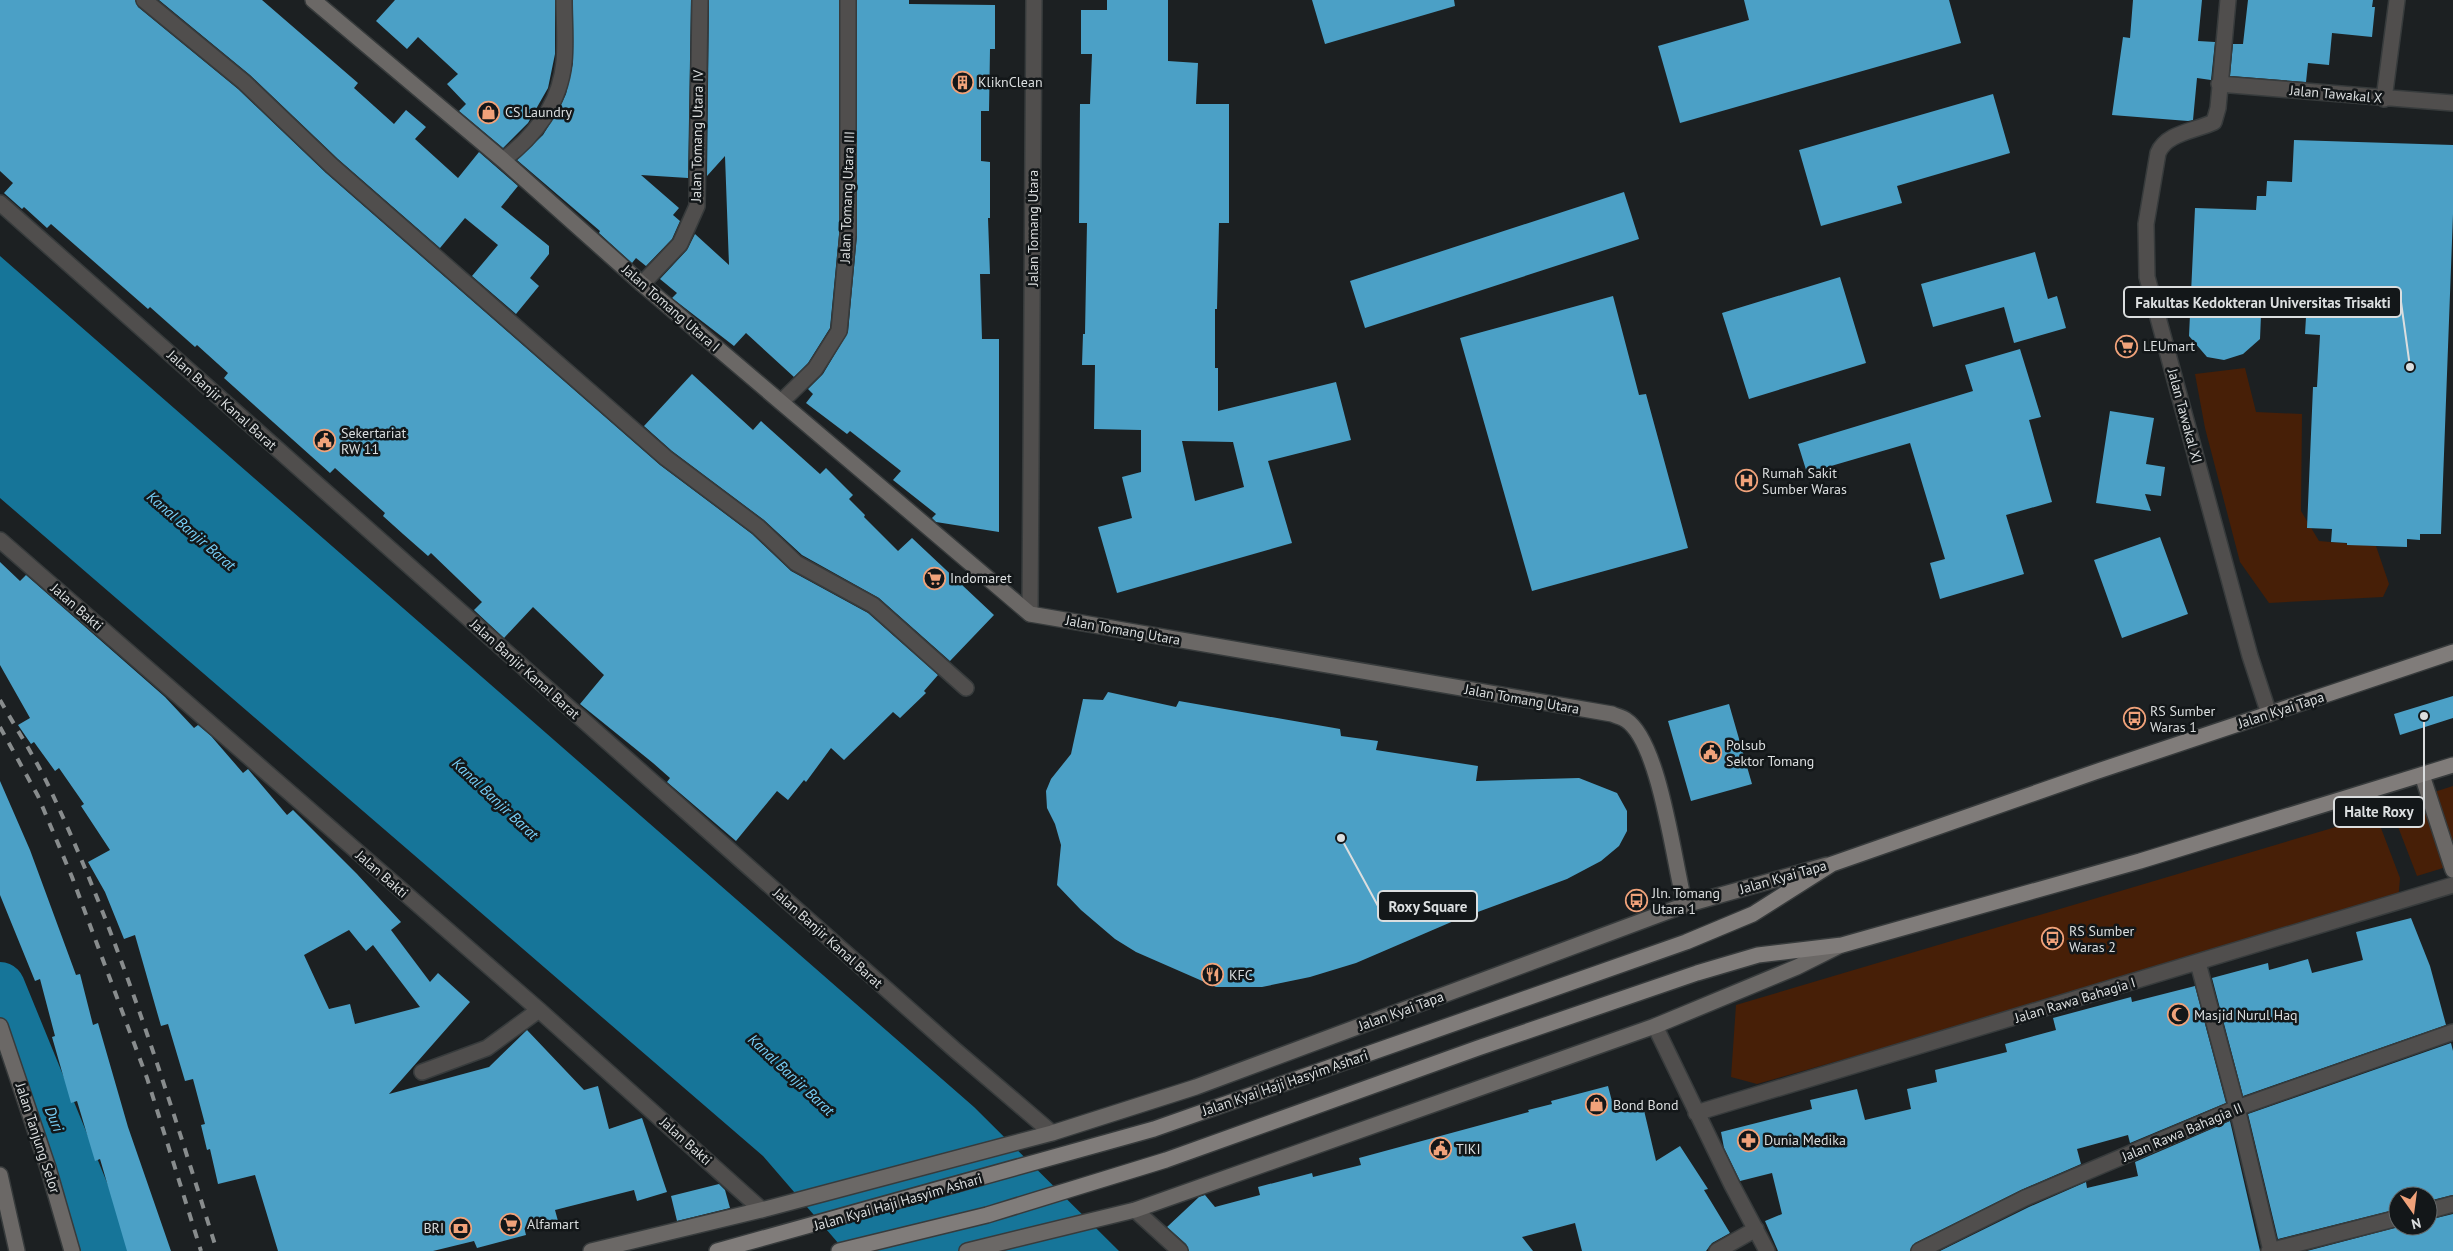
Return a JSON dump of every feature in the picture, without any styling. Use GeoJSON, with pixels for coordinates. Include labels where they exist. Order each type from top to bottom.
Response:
{"type":"FeatureCollection","features":[{"type":"Feature","properties":{"kind":"main road","name":"Jalan Tomang Utara I"},"geometry":{"type":"LineString","coordinates":[[313,0],[503,160],[642,284],[1030,614]]}},
{"type":"Feature","properties":{"kind":"main road","name":"Jalan Tomang Utara"},"geometry":{"type":"LineString","coordinates":[[1030,614],[1612,714],[1627,720],[1641,738],[1656,772],[1685,905]]}},
{"type":"Feature","properties":{"kind":"main road","name":"Jalan Kyai Tapa"},"geometry":{"type":"LineString","coordinates":[[1031,1139],[1196,1087],[1685,905],[1832,864],[2453,652]]}},
{"type":"Feature","properties":{"kind":"main road"},"geometry":{"type":"LineString","coordinates":[[838,1251],[987,1215],[1166,1160],[1478,1048],[1697,973],[1758,955],[1842,944],[2140,861],[2453,765]]}},
{"type":"Feature","properties":{"kind":"main road"},"geometry":{"type":"LineString","coordinates":[[2422,775],[2453,870]]}},
{"type":"Feature","properties":{"kind":"main road","name":"Jalan Kyai Haji Hasyim Ashari"},"geometry":{"type":"LineString","coordinates":[[718,1251],[1154,1129],[1686,942],[1754,914],[1832,864]]}},
{"type":"Feature","properties":{"kind":"main road"},"geometry":{"type":"LineString","coordinates":[[967,1251],[1135,1210],[1656,1026],[1797,967],[1842,944]]}},
{"type":"Feature","properties":{"kind":"main road","name":"Jalan Tanjung Selor"},"geometry":{"type":"LineString","coordinates":[[0,1026],[48,1168],[72,1251]]}},
{"type":"Feature","properties":{"kind":"main road","name":"Jalan Kyai Haji Hasyim Ashari"},"geometry":{"type":"LineString","coordinates":[[591,1251],[765,1209],[1031,1139]]}},
{"type":"Feature","properties":{"kind":"main road"},"geometry":{"type":"LineString","coordinates":[[0,1175],[17,1251]]}},
{"type":"Feature","properties":{"kind":"street"},"geometry":{"type":"LineString","coordinates":[[144,0],[244,82],[332,166],[666,458],[758,527],[796,563],[873,605],[966,688]]}},
{"type":"Feature","properties":{"kind":"street"},"geometry":{"type":"LineString","coordinates":[[503,160],[536,131],[558,92],[564,62],[564,0]]}},
{"type":"Feature","properties":{"kind":"street","name":"Jalan Tomang Utara IV"},"geometry":{"type":"LineString","coordinates":[[642,284],[680,244],[697,206],[700,0]]}},
{"type":"Feature","properties":{"kind":"street","name":"Jalan Tomang Utara III"},"geometry":{"type":"LineString","coordinates":[[781,402],[815,370],[838,331],[848,235],[848,0]]}},
{"type":"Feature","properties":{"kind":"street","name":"Jalan Tomang Utara"},"geometry":{"type":"LineString","coordinates":[[1030,614],[1034,0]]}},
{"type":"Feature","properties":{"kind":"street","name":"Jalan Tawakal XI"},"geometry":{"type":"LineString","coordinates":[[2228,0],[2218,108],[2214,122],[2162,143],[2158,153],[2146,224],[2147,277],[2250,656],[2269,714]]}},
{"type":"Feature","properties":{"kind":"street"},"geometry":{"type":"LineString","coordinates":[[2384,99],[2397,0]]}},
{"type":"Feature","properties":{"kind":"street","name":"Jalan Tawakal X"},"geometry":{"type":"LineString","coordinates":[[2219,84],[2384,99],[2453,103]]}},
{"type":"Feature","properties":{"kind":"street","name":"Jalan Banjir Kanal Barat"},"geometry":{"type":"LineString","coordinates":[[0,203],[910,1011],[1052,1133]]}},
{"type":"Feature","properties":{"kind":"street","name":"Jalan Bakti"},"geometry":{"type":"LineString","coordinates":[[0,540],[765,1209]]}},
{"type":"Feature","properties":{"kind":"street","name":"Jalan Rawa Bahagia I"},"geometry":{"type":"LineString","coordinates":[[1696,1113],[2453,885]]}},
{"type":"Feature","properties":{"kind":"street"},"geometry":{"type":"LineString","coordinates":[[2198,963],[2237,1108],[2270,1251],[2388,1221]]}},
{"type":"Feature","properties":{"kind":"street"},"geometry":{"type":"LineString","coordinates":[[422,1072],[487,1048],[539,1010]]}},
{"type":"Feature","properties":{"kind":"street"},"geometry":{"type":"LineString","coordinates":[[1656,1026],[1696,1113],[1767,1251]]}},
{"type":"Feature","properties":{"kind":"street","name":"Jalan Rawa Bahagia II"},"geometry":{"type":"LineString","coordinates":[[1919,1251],[2025,1198],[2237,1108],[2453,1032]]}},
{"type":"Feature","properties":{"kind":"street"},"geometry":{"type":"LineString","coordinates":[[2438,1208],[2453,1204]]}},
{"type":"Feature","properties":{"kind":"street"},"geometry":{"type":"LineString","coordinates":[[1135,1210],[1180,1251]]}},
{"type":"Feature","properties":{"kind":"street"},"geometry":{"type":"LineString","coordinates":[[1717,1251],[1756,1229]]}},
{"type":"Feature","properties":{"kind":"shaded area"},"geometry":{"type":"Polygon","coordinates":[[[2245,368],[2256,412],[2302,414],[2301,511],[2319,541],[2376,546],[2389,584],[2383,597],[2269,603],[2240,562],[2205,428],[2195,374],[2245,368]]]}},
{"type":"Feature","properties":{"kind":"shaded area"},"geometry":{"type":"Polygon","coordinates":[[[2453,786],[2453,865],[2417,876],[2390,806],[2453,786]]]}},
{"type":"Feature","properties":{"kind":"shaded area"},"geometry":{"type":"Polygon","coordinates":[[[2376,815],[2400,878],[2398,902],[1757,1084],[1731,1077],[1736,1005],[2376,815]]]}},
{"type":"Feature","properties":{"kind":"water","name":"Kanal Banjir Barat"},"geometry":{"type":"Polygon","coordinates":[[[0,256],[974,1107],[1119,1251],[845,1251],[763,1156],[0,498],[0,256]]]}},
{"type":"Feature","properties":{"kind":"building"},"geometry":{"type":"Polygon","coordinates":[[[0,0],[135,0],[138,7],[238,89],[326,173],[660,465],[752,534],[791,571],[868,613],[938,675],[924,691],[926,693],[900,718],[893,712],[844,760],[831,748],[806,782],[804,780],[788,800],[777,791],[736,841],[667,782],[670,778],[653,763],[580,704],[604,675],[533,607],[504,638],[474,610],[482,602],[431,553],[428,556],[403,534],[383,516],[385,513],[335,468],[330,473],[224,378],[228,373],[197,345],[195,347],[150,307],[148,309],[51,224],[47,228],[24,207],[22,209],[4,193],[13,183],[0,171],[0,0]]]}},
{"type":"Feature","properties":{"kind":"building"},"geometry":{"type":"Polygon","coordinates":[[[159,0],[262,0],[358,83],[354,88],[394,124],[406,110],[426,127],[415,139],[458,178],[479,152],[518,186],[501,207],[549,246],[549,254],[530,278],[539,286],[516,314],[472,276],[498,245],[465,218],[440,248],[338,159],[250,75],[159,0]]]}},
{"type":"Feature","properties":{"kind":"building"},"geometry":{"type":"Polygon","coordinates":[[[395,0],[555,0],[555,54],[548,88],[528,123],[503,148],[459,111],[466,104],[447,84],[458,74],[418,37],[407,49],[376,21],[395,0]]]}},
{"type":"Feature","properties":{"kind":"building"},"geometry":{"type":"Polygon","coordinates":[[[573,0],[691,0],[688,178],[641,175],[679,208],[673,215],[680,221],[672,239],[646,266],[636,258],[632,263],[599,233],[600,231],[517,160],[543,135],[566,94],[573,63],[573,0]]]}},
{"type":"Feature","properties":{"kind":"building"},"geometry":{"type":"Polygon","coordinates":[[[709,0],[839,0],[839,235],[830,328],[808,363],[794,377],[746,333],[734,346],[672,298],[677,293],[660,279],[687,250],[695,234],[729,265],[725,156],[707,176],[709,0]]]}},
{"type":"Feature","properties":{"kind":"building"},"geometry":{"type":"Polygon","coordinates":[[[857,0],[909,0],[909,4],[995,5],[995,49],[990,49],[989,111],[981,111],[981,161],[990,162],[990,218],[988,218],[990,274],[980,274],[982,339],[999,339],[999,532],[936,522],[932,518],[936,514],[893,480],[901,471],[850,431],[847,434],[806,403],[813,394],[808,389],[823,374],[848,332],[857,235],[857,0]]]}},
{"type":"Feature","properties":{"kind":"building"},"geometry":{"type":"Polygon","coordinates":[[[1107,0],[1168,0],[1168,61],[1198,63],[1196,104],[1229,104],[1229,223],[1219,223],[1217,309],[1215,309],[1215,368],[1218,368],[1218,411],[1336,382],[1351,440],[1268,461],[1292,543],[1117,593],[1098,527],[1132,518],[1122,477],[1141,472],[1141,430],[1094,429],[1095,365],[1082,365],[1083,334],[1085,334],[1087,223],[1079,223],[1080,104],[1090,104],[1092,54],[1081,54],[1081,10],[1107,10],[1107,0]],[[1182,441],[1195,501],[1244,487],[1233,442],[1182,441]]]}},
{"type":"Feature","properties":{"kind":"building"},"geometry":{"type":"Polygon","coordinates":[[[1312,0],[1454,0],[1455,6],[1325,44],[1312,0]]]}},
{"type":"Feature","properties":{"kind":"building"},"geometry":{"type":"Polygon","coordinates":[[[1744,0],[1949,0],[1961,43],[1680,123],[1658,46],[1749,20],[1744,0]]]}},
{"type":"Feature","properties":{"kind":"building"},"geometry":{"type":"Polygon","coordinates":[[[2133,0],[2202,0],[2198,41],[2215,42],[2211,80],[2197,78],[2193,120],[2112,115],[2123,37],[2130,38],[2133,0]]]}},
{"type":"Feature","properties":{"kind":"building"},"geometry":{"type":"Polygon","coordinates":[[[2248,0],[2373,0],[2372,7],[2375,7],[2372,37],[2332,33],[2329,65],[2308,63],[2306,82],[2230,76],[2233,44],[2243,44],[2248,0]]]}},
{"type":"Feature","properties":{"kind":"building"},"geometry":{"type":"Polygon","coordinates":[[[1993,94],[2010,153],[1897,186],[1902,203],[1821,226],[1799,150],[1993,94]]]}},
{"type":"Feature","properties":{"kind":"building"},"geometry":{"type":"Polygon","coordinates":[[[2294,140],[2453,145],[2453,214],[2441,534],[2420,534],[2420,540],[2407,539],[2407,547],[2347,545],[2347,543],[2331,542],[2332,529],[2307,528],[2313,387],[2317,387],[2320,335],[2305,334],[2306,317],[2261,315],[2260,339],[2243,354],[2224,360],[2207,357],[2189,336],[2195,208],[2256,210],[2257,196],[2266,196],[2267,181],[2292,182],[2294,140]]]}},
{"type":"Feature","properties":{"kind":"building"},"geometry":{"type":"Polygon","coordinates":[[[1624,192],[1639,239],[1365,328],[1350,281],[1624,192]]]}},
{"type":"Feature","properties":{"kind":"building"},"geometry":{"type":"Polygon","coordinates":[[[2035,252],[2048,299],[2057,296],[2066,328],[2014,343],[2004,307],[1933,327],[1921,284],[2035,252]]]}},
{"type":"Feature","properties":{"kind":"building"},"geometry":{"type":"Polygon","coordinates":[[[1840,277],[1866,363],[1749,399],[1722,313],[1840,277]]]}},
{"type":"Feature","properties":{"kind":"building"},"geometry":{"type":"Polygon","coordinates":[[[1613,296],[1639,395],[1646,394],[1688,548],[1532,591],[1460,338],[1613,296]]]}},
{"type":"Feature","properties":{"kind":"building"},"geometry":{"type":"Polygon","coordinates":[[[2020,349],[2041,417],[2029,420],[2052,502],[2006,515],[2024,574],[1940,599],[1930,563],[1945,559],[1910,443],[1807,473],[1798,444],[1973,391],[1965,365],[2020,349]]]}},
{"type":"Feature","properties":{"kind":"building"},"geometry":{"type":"Polygon","coordinates":[[[692,374],[753,430],[761,421],[820,474],[826,468],[853,495],[849,499],[865,515],[864,517],[898,551],[912,538],[994,615],[950,661],[879,598],[802,555],[764,520],[672,451],[644,426],[692,374]]]}},
{"type":"Feature","properties":{"kind":"building"},"geometry":{"type":"Polygon","coordinates":[[[2110,411],[2154,418],[2146,464],[2165,467],[2161,496],[2145,494],[2151,511],[2096,503],[2110,411]]]}},
{"type":"Feature","properties":{"kind":"building"},"geometry":{"type":"Polygon","coordinates":[[[2160,537],[2188,614],[2122,638],[2094,560],[2160,537]]]}},
{"type":"Feature","properties":{"kind":"building"},"geometry":{"type":"Polygon","coordinates":[[[0,562],[20,581],[26,575],[165,697],[194,728],[198,725],[211,736],[243,773],[248,769],[287,815],[293,810],[357,874],[401,922],[391,930],[430,982],[438,973],[470,1002],[389,1094],[489,1067],[527,1030],[584,1090],[598,1086],[609,1129],[642,1118],[667,1192],[637,1201],[634,1190],[555,1210],[558,1221],[525,1231],[526,1235],[477,1248],[474,1241],[433,1251],[278,1251],[255,1175],[218,1184],[210,1149],[207,1150],[201,1125],[205,1124],[193,1079],[185,1081],[168,1024],[161,1026],[135,935],[124,939],[105,892],[88,862],[110,850],[81,806],[84,804],[59,768],[55,771],[34,742],[31,744],[18,725],[30,718],[0,665],[0,562]],[[349,930],[304,955],[329,1009],[350,1004],[355,1024],[420,1007],[373,945],[366,951],[349,930]]]}},
{"type":"Feature","properties":{"kind":"building"},"geometry":{"type":"Polygon","coordinates":[[[1108,692],[1176,707],[1179,701],[1340,729],[1341,736],[1378,741],[1376,750],[1478,766],[1476,781],[1579,778],[1617,793],[1627,811],[1627,831],[1619,846],[1601,861],[1567,879],[1456,920],[1356,963],[1310,977],[1262,987],[1216,987],[1136,952],[1115,939],[1081,910],[1057,885],[1061,845],[1055,824],[1047,808],[1046,791],[1051,779],[1071,754],[1083,699],[1103,700],[1108,692]]]}},
{"type":"Feature","properties":{"kind":"building"},"geometry":{"type":"Polygon","coordinates":[[[2453,696],[2453,718],[2400,735],[2394,714],[2453,696]]]}},
{"type":"Feature","properties":{"kind":"building","name":"Polsub Sektor Tomang"},"geometry":{"type":"Polygon","coordinates":[[[1729,704],[1752,784],[1691,801],[1668,721],[1729,704]]]}},
{"type":"Feature","properties":{"kind":"building"},"geometry":{"type":"Polygon","coordinates":[[[0,781],[30,850],[76,975],[80,974],[93,1025],[98,1023],[128,1127],[171,1251],[127,1251],[100,1159],[95,1161],[77,1101],[71,1103],[52,1037],[55,1036],[40,979],[35,981],[0,895],[0,781]]]}},
{"type":"Feature","properties":{"kind":"building"},"geometry":{"type":"Polygon","coordinates":[[[2411,918],[2430,966],[2446,1025],[2243,1096],[2212,978],[2268,963],[2269,970],[2308,959],[2312,973],[2363,960],[2356,932],[2411,918]]]}},
{"type":"Feature","properties":{"kind":"building"},"geometry":{"type":"Polygon","coordinates":[[[2195,986],[2226,1103],[2130,1143],[2128,1135],[2077,1149],[2081,1164],[2021,1190],[1915,1243],[1910,1251],[1778,1251],[1765,1221],[1782,1214],[1772,1173],[1740,1181],[1724,1148],[1721,1132],[1812,1109],[1810,1100],[1857,1089],[1865,1120],[1911,1109],[1907,1089],[1937,1082],[1935,1070],[2007,1052],[2005,1044],[2056,1030],[2053,1018],[2131,997],[2132,1002],[2195,986]]]}},
{"type":"Feature","properties":{"kind":"building"},"geometry":{"type":"Polygon","coordinates":[[[2451,1043],[2453,1051],[2453,1195],[2438,1199],[2438,1186],[2388,1186],[2388,1212],[2278,1239],[2248,1114],[2451,1043]]]}},
{"type":"Feature","properties":{"kind":"building"},"geometry":{"type":"Polygon","coordinates":[[[1608,1086],[1615,1113],[1643,1106],[1656,1161],[1680,1146],[1708,1189],[1704,1190],[1730,1233],[1712,1243],[1706,1251],[1582,1251],[1575,1223],[1522,1237],[1533,1251],[1189,1251],[1186,1244],[1167,1227],[1199,1197],[1205,1195],[1215,1207],[1260,1195],[1258,1187],[1312,1173],[1313,1177],[1361,1165],[1359,1158],[1529,1112],[1528,1110],[1552,1104],[1551,1101],[1608,1086]]]}},
{"type":"Feature","properties":{"kind":"building"},"geometry":{"type":"Polygon","coordinates":[[[2230,1121],[2260,1251],[1940,1251],[2029,1207],[2086,1182],[2087,1188],[2138,1176],[2135,1162],[2230,1121]]]}},
{"type":"Feature","properties":{"kind":"building"},"geometry":{"type":"Polygon","coordinates":[[[719,1184],[725,1190],[730,1208],[677,1221],[671,1196],[719,1184]]]}},
{"type":"Feature","properties":{"kind":"building"},"geometry":{"type":"Polygon","coordinates":[[[2453,1214],[2453,1251],[2307,1251],[2388,1230],[2388,1236],[2438,1236],[2438,1218],[2453,1214]]]}},
{"type":"Feature","properties":{"kind":"waterway","name":"Duri"},"geometry":{"type":"LineString","coordinates":[[0,987],[108,1251]]}},
{"type":"Feature","properties":{"kind":"railway"},"geometry":{"type":"LineString","coordinates":[[0,700],[45,778],[99,902],[141,1017],[217,1251]]}},
{"type":"Feature","properties":{"kind":"railway"},"geometry":{"type":"LineString","coordinates":[[0,727],[38,796],[72,877],[147,1078],[201,1251]]}},
{"type":"Feature","properties":{"kind":"place","name":"KliknClean"},"geometry":{"type":"Point","coordinates":[962,82]}},
{"type":"Feature","properties":{"kind":"place","name":"CS Laundry"},"geometry":{"type":"Point","coordinates":[489,112]}},
{"type":"Feature","properties":{"kind":"place","name":"LEUmart"},"geometry":{"type":"Point","coordinates":[2127,346]}},
{"type":"Feature","properties":{"kind":"place","name":"Fakultas Kedokteran Universitas Trisakti"},"geometry":{"type":"Point","coordinates":[2410,367]}},
{"type":"Feature","properties":{"kind":"place","name":"Sekertariat RW 11"},"geometry":{"type":"Point","coordinates":[325,441]}},
{"type":"Feature","properties":{"kind":"place","name":"Rumah Sakit Sumber Waras"},"geometry":{"type":"Point","coordinates":[1746,481]}},
{"type":"Feature","properties":{"kind":"place","name":"Indomaret"},"geometry":{"type":"Point","coordinates":[934,578]}},
{"type":"Feature","properties":{"kind":"place","name":"Halte Roxy"},"geometry":{"type":"Point","coordinates":[2424,716]}},
{"type":"Feature","properties":{"kind":"place","name":"RS Sumber Waras 1"},"geometry":{"type":"Point","coordinates":[2134,719]}},
{"type":"Feature","properties":{"kind":"place","name":"Polsub Sektor Tomang"},"geometry":{"type":"Point","coordinates":[1710,753]}},
{"type":"Feature","properties":{"kind":"place","name":"Roxy Square"},"geometry":{"type":"Point","coordinates":[1341,838]}},
{"type":"Feature","properties":{"kind":"place","name":"Jln. Tomang Utara 1"},"geometry":{"type":"Point","coordinates":[1636,901]}},
{"type":"Feature","properties":{"kind":"place","name":"RS Sumber Waras 2"},"geometry":{"type":"Point","coordinates":[2053,939]}},
{"type":"Feature","properties":{"kind":"place","name":"KFC"},"geometry":{"type":"Point","coordinates":[1213,975]}},
{"type":"Feature","properties":{"kind":"place","name":"Masjid Nurul Haq"},"geometry":{"type":"Point","coordinates":[2178,1015]}},
{"type":"Feature","properties":{"kind":"place","name":"Bond Bond"},"geometry":{"type":"Point","coordinates":[1597,1105]}},
{"type":"Feature","properties":{"kind":"place","name":"Dunia Medika"},"geometry":{"type":"Point","coordinates":[1748,1140]}},
{"type":"Feature","properties":{"kind":"place","name":"TIKI"},"geometry":{"type":"Point","coordinates":[1440,1149]}},
{"type":"Feature","properties":{"kind":"place","name":"Alfamart"},"geometry":{"type":"Point","coordinates":[511,1224]}},
{"type":"Feature","properties":{"kind":"place","name":"BRI"},"geometry":{"type":"Point","coordinates":[460,1228]}}]}
